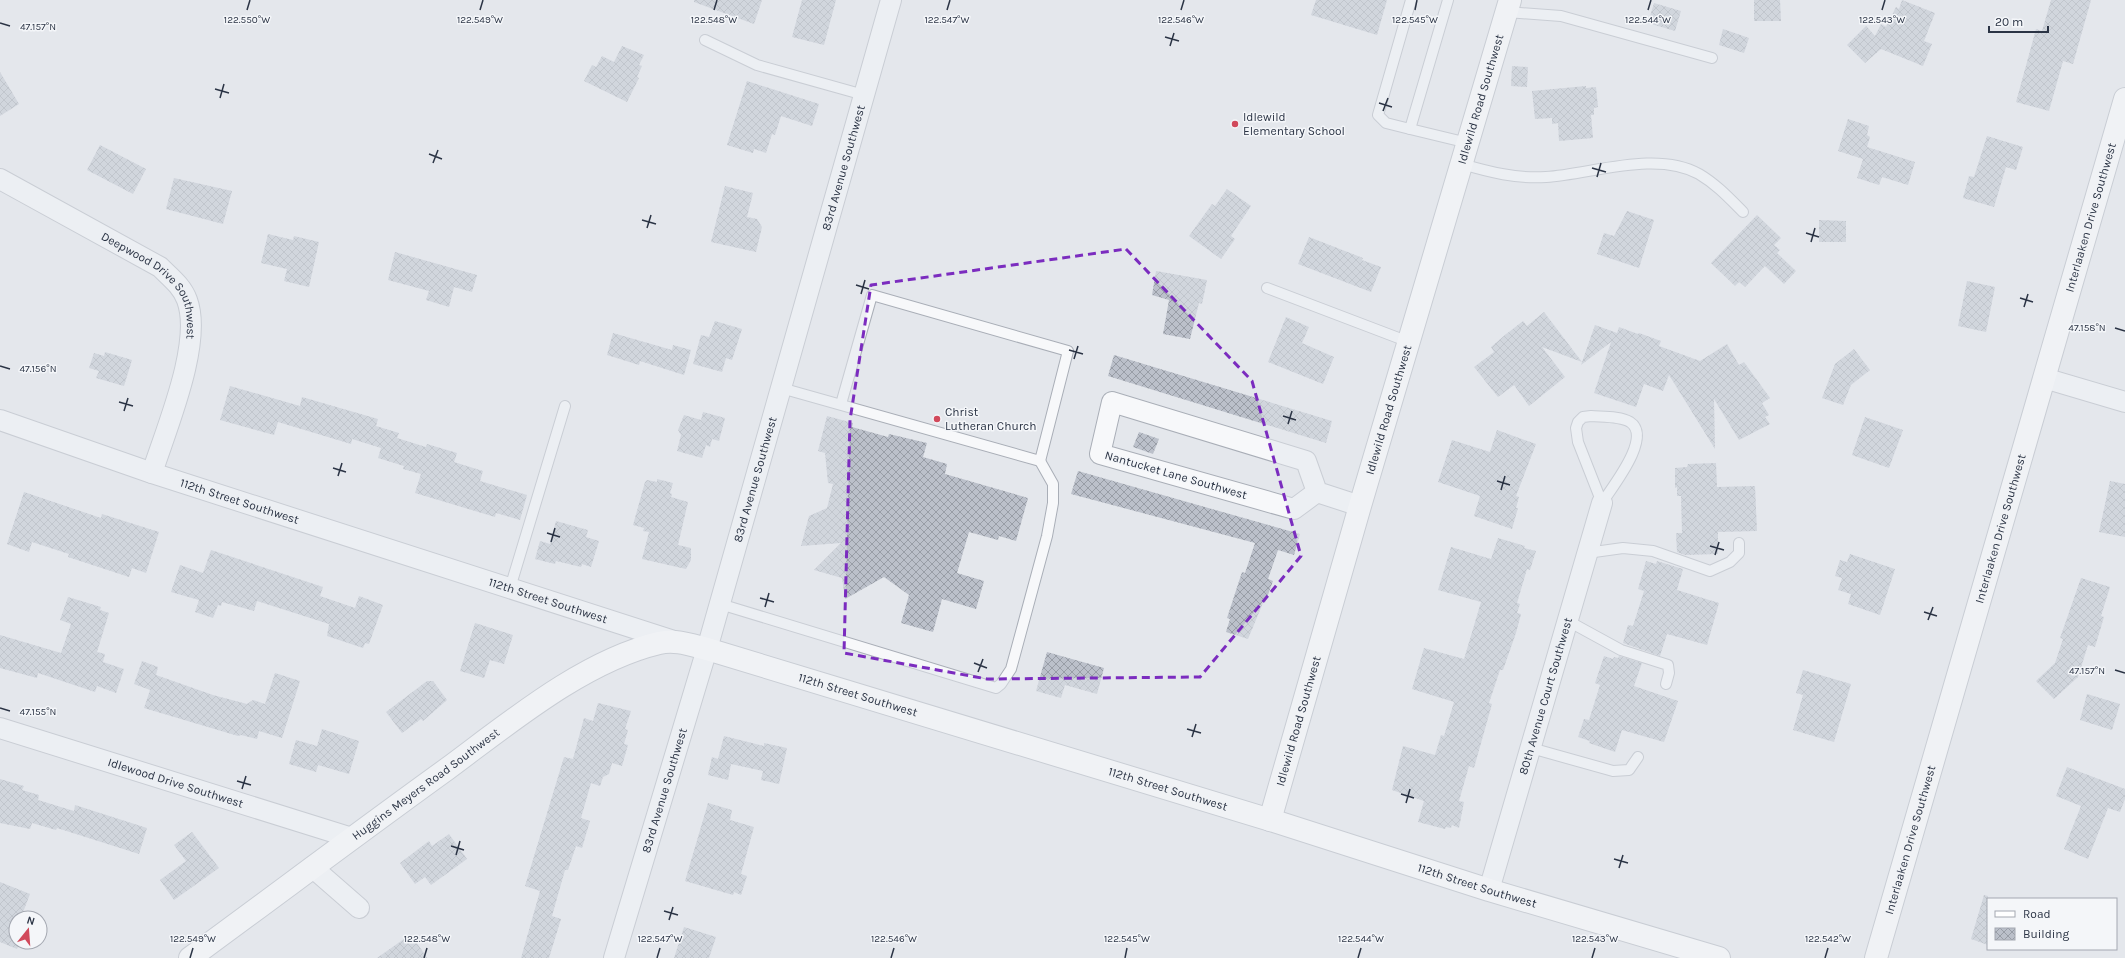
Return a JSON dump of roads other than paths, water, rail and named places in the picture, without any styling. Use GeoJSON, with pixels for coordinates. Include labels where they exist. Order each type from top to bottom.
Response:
{"type":"FeatureCollection","features":[{"type":"Feature","properties":{"kind":"street","name":"83rd Avenue Southwest"},"geometry":{"type":"LineString","coordinates":[[614,958],[707,649],[891,0]]}},
{"type":"Feature","properties":{"kind":"street","name":"Idlewild Road Southwest"},"geometry":{"type":"LineString","coordinates":[[1270,820],[1360,506],[1508,6]]}},
{"type":"Feature","properties":{"kind":"street","name":"Interlaaken Drive Southwest"},"geometry":{"type":"LineString","coordinates":[[1876,958],[2125,99]]}},
{"type":"Feature","properties":{"kind":"street","name":"Deepwood Drive Southwest"},"geometry":{"type":"LineString","coordinates":[[0,179],[160,267],[176,283],[186,298],[191,314],[192,334],[187,362],[152,473]]}},
{"type":"Feature","properties":{"kind":"street"},"geometry":{"type":"LineString","coordinates":[[2044,378],[2125,402]]}},
{"type":"Feature","properties":{"kind":"street","name":"Nantucket Lane Southwest"},"geometry":{"type":"LineString","coordinates":[[1112,402],[1306,461],[1317,492],[1294,509],[1100,454],[1112,402]]}},
{"type":"Feature","properties":{"kind":"street","name":"112th Street Southwest"},"geometry":{"type":"LineString","coordinates":[[0,420],[152,473],[677,642],[707,649],[1270,820],[1489,890],[1719,958]]}},
{"type":"Feature","properties":{"kind":"street"},"geometry":{"type":"LineString","coordinates":[[1317,492],[1360,506]]}},
{"type":"Feature","properties":{"kind":"street","name":"80th Avenue Court Southwest"},"geometry":{"type":"LineString","coordinates":[[1489,890],[1602,503]]}},
{"type":"Feature","properties":{"kind":"street","name":"Huggins Meyers Road Southwest"},"geometry":{"type":"LineString","coordinates":[[190,958],[315,870],[352,838],[519,716],[583,675],[646,647],[661,643],[677,642]]}},
{"type":"Feature","properties":{"kind":"street","name":"Idlewood Drive Southwest"},"geometry":{"type":"LineString","coordinates":[[0,728],[352,838]]}},
{"type":"Feature","properties":{"kind":"street"},"geometry":{"type":"LineString","coordinates":[[315,870],[359,908]]}},
{"type":"Feature","properties":{"kind":"lane"},"geometry":{"type":"LineString","coordinates":[[1411,0],[1378,115],[1386,123],[1468,142]]}},
{"type":"Feature","properties":{"kind":"lane"},"geometry":{"type":"LineString","coordinates":[[1410,128],[1448,0]]}},
{"type":"Feature","properties":{"kind":"lane"},"geometry":{"type":"LineString","coordinates":[[1508,6],[1561,16],[1712,58]]}},
{"type":"Feature","properties":{"kind":"lane"},"geometry":{"type":"LineString","coordinates":[[705,40],[757,65],[864,95]]}},
{"type":"Feature","properties":{"kind":"lane"},"geometry":{"type":"LineString","coordinates":[[1462,164],[1503,175],[1545,177],[1657,164],[1679,167],[1699,174],[1715,186],[1743,212]]}},
{"type":"Feature","properties":{"kind":"lane"},"geometry":{"type":"LineString","coordinates":[[1267,288],[1408,342]]}},
{"type":"Feature","properties":{"kind":"lane"},"geometry":{"type":"LineString","coordinates":[[720,604],[996,688],[1001,684],[1011,669],[1047,536],[1053,503],[1053,484],[1040,461],[1068,350],[872,295],[841,404]]}},
{"type":"Feature","properties":{"kind":"lane"},"geometry":{"type":"LineString","coordinates":[[781,388],[1040,461]]}},
{"type":"Feature","properties":{"kind":"lane"},"geometry":{"type":"LineString","coordinates":[[510,588],[565,406]]}},
{"type":"Feature","properties":{"kind":"lane"},"geometry":{"type":"LineString","coordinates":[[1584,417],[1625,420],[1635,427],[1638,435],[1637,444],[1632,456],[1602,503],[1576,436],[1578,422],[1584,417]]}},
{"type":"Feature","properties":{"kind":"lane"},"geometry":{"type":"LineString","coordinates":[[1587,554],[1623,548],[1653,551],[1710,572],[1730,562],[1740,553],[1739,543]]}},
{"type":"Feature","properties":{"kind":"lane"},"geometry":{"type":"LineString","coordinates":[[1568,621],[1621,650],[1668,665],[1669,673],[1666,684]]}},
{"type":"Feature","properties":{"kind":"lane"},"geometry":{"type":"LineString","coordinates":[[1531,748],[1613,771],[1629,770],[1638,757]]}},
{"type":"Feature","properties":{"kind":"place","name":"Idlewild Elementary School"},"geometry":{"type":"Point","coordinates":[1235,124]}},
{"type":"Feature","properties":{"kind":"place","name":"Christ Lutheran Church"},"geometry":{"type":"Point","coordinates":[937,419]}}]}
